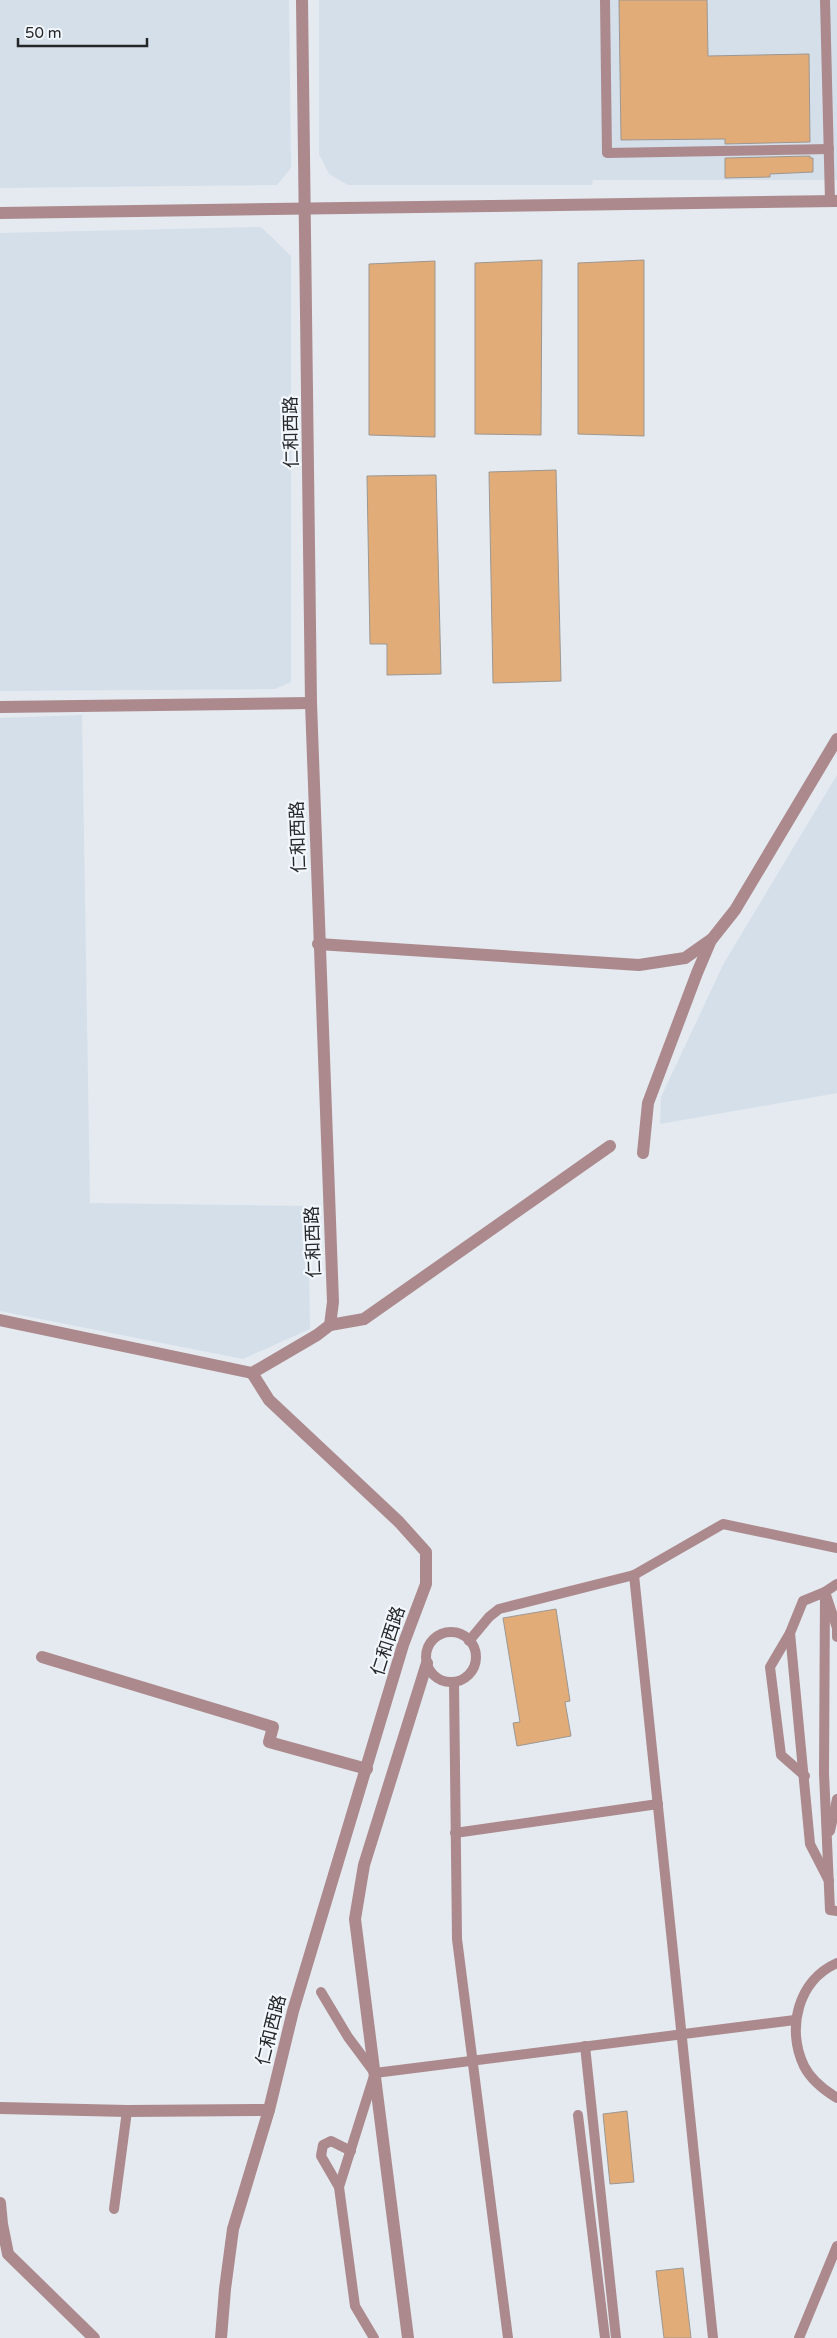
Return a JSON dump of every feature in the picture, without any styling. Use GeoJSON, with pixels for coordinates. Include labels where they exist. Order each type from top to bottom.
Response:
{"type":"FeatureCollection","features":[{"type":"Feature","properties":{"kind":"street","name":"仁和西路"},"geometry":{"type":"LineString","coordinates":[[302,0],[311,703],[318,944],[333,1302],[330,1325]]}},
{"type":"Feature","properties":{"kind":"street"},"geometry":{"type":"LineString","coordinates":[[0,213],[833,201]]}},
{"type":"Feature","properties":{"kind":"street"},"geometry":{"type":"LineString","coordinates":[[0,707],[311,703]]}},
{"type":"Feature","properties":{"kind":"street"},"geometry":{"type":"LineString","coordinates":[[318,944],[639,965],[685,958],[712,938],[735,910],[837,739]]}},
{"type":"Feature","properties":{"kind":"street"},"geometry":{"type":"LineString","coordinates":[[643,1153],[648,1103],[696,973],[712,938]]}},
{"type":"Feature","properties":{"kind":"street"},"geometry":{"type":"LineString","coordinates":[[0,1320],[252,1373],[317,1335],[330,1325],[364,1319],[610,1146]]}},
{"type":"Feature","properties":{"kind":"street","name":"仁和西路"},"geometry":{"type":"LineString","coordinates":[[221,2338],[233,2229],[269,2110],[293,2011],[403,1645],[426,1584],[426,1552],[399,1522],[269,1400],[252,1373]]}},
{"type":"Feature","properties":{"kind":"street"},"geometry":{"type":"LineString","coordinates":[[42,1657],[273,1727],[269,1742],[367,1769]]}},
{"type":"Feature","properties":{"kind":"street"},"geometry":{"type":"LineString","coordinates":[[408,2338],[355,1919],[364,1865],[427,1663]]}},
{"type":"Feature","properties":{"kind":"street"},"geometry":{"type":"LineString","coordinates":[[0,2108],[127,2111],[269,2110]]}},
{"type":"Feature","properties":{"kind":"street"},"geometry":{"type":"LineString","coordinates":[[0,2203],[8,2254],[94,2338]]}},
{"type":"Feature","properties":{"kind":"lane"},"geometry":{"type":"LineString","coordinates":[[605,0],[607,153],[829,149]]}},
{"type":"Feature","properties":{"kind":"lane"},"geometry":{"type":"LineString","coordinates":[[825,0],[829,149],[833,201]]}},
{"type":"Feature","properties":{"kind":"lane"},"geometry":{"type":"LineString","coordinates":[[469,1641],[489,1617],[499,1609],[634,1575],[723,1524],[837,1548]]}},
{"type":"Feature","properties":{"kind":"lane"},"geometry":{"type":"LineString","coordinates":[[634,1575],[713,2338]]}},
{"type":"Feature","properties":{"kind":"lane"},"geometry":{"type":"LineString","coordinates":[[805,1776],[781,1755],[770,1667],[790,1633],[802,1601],[825,1592],[837,1584]]}},
{"type":"Feature","properties":{"kind":"lane"},"geometry":{"type":"LineString","coordinates":[[825,1592],[837,1628],[837,1637]]}},
{"type":"Feature","properties":{"kind":"lane"},"geometry":{"type":"LineString","coordinates":[[825,1592],[824,1773],[830,1910],[837,1912]]}},
{"type":"Feature","properties":{"kind":"lane"},"geometry":{"type":"LineString","coordinates":[[455,1633],[469,1641],[474,1647],[475,1662],[468,1676],[454,1682],[440,1680],[429,1670],[427,1663],[428,1647],[439,1636],[455,1633]]}},
{"type":"Feature","properties":{"kind":"lane"},"geometry":{"type":"LineString","coordinates":[[790,1633],[810,1844],[829,1881]]}},
{"type":"Feature","properties":{"kind":"lane"},"geometry":{"type":"LineString","coordinates":[[454,1682],[457,1939],[508,2338]]}},
{"type":"Feature","properties":{"kind":"lane"},"geometry":{"type":"LineString","coordinates":[[827,1846],[837,1799]]}},
{"type":"Feature","properties":{"kind":"lane"},"geometry":{"type":"LineString","coordinates":[[456,1833],[658,1804]]}},
{"type":"Feature","properties":{"kind":"lane"},"geometry":{"type":"LineString","coordinates":[[837,1963],[813,1980],[801,1999],[795,2020],[796,2044],[804,2067],[819,2086],[837,2098]]}},
{"type":"Feature","properties":{"kind":"lane"},"geometry":{"type":"LineString","coordinates":[[321,1992],[348,2037],[375,2072]]}},
{"type":"Feature","properties":{"kind":"lane"},"geometry":{"type":"LineString","coordinates":[[375,2072],[795,2020]]}},
{"type":"Feature","properties":{"kind":"lane"},"geometry":{"type":"LineString","coordinates":[[585,2046],[616,2338]]}},
{"type":"Feature","properties":{"kind":"lane"},"geometry":{"type":"LineString","coordinates":[[374,2338],[355,2306],[340,2187],[375,2072]]}},
{"type":"Feature","properties":{"kind":"lane"},"geometry":{"type":"LineString","coordinates":[[114,2209],[127,2111]]}},
{"type":"Feature","properties":{"kind":"lane"},"geometry":{"type":"LineString","coordinates":[[578,2115],[606,2338]]}},
{"type":"Feature","properties":{"kind":"lane"},"geometry":{"type":"LineString","coordinates":[[340,2187],[322,2156],[323,2145],[332,2141],[350,2151]]}},
{"type":"Feature","properties":{"kind":"lane"},"geometry":{"type":"LineString","coordinates":[[799,2338],[837,2246]]}},
{"type":"Feature","properties":{"kind":"shaded area"},"geometry":{"type":"Polygon","coordinates":[[[0,0],[289,0],[291,168],[277,185],[0,188],[0,0]]]}},
{"type":"Feature","properties":{"kind":"shaded area"},"geometry":{"type":"Polygon","coordinates":[[[319,0],[837,0],[837,180],[593,180],[592,185],[348,185],[329,174],[319,154],[319,0]]]}},
{"type":"Feature","properties":{"kind":"shaded area"},"geometry":{"type":"Polygon","coordinates":[[[261,227],[291,256],[291,682],[275,689],[0,691],[0,233],[261,227]]]}},
{"type":"Feature","properties":{"kind":"shaded area"},"geometry":{"type":"Polygon","coordinates":[[[82,715],[90,1203],[308,1206],[310,1329],[243,1359],[0,1311],[0,718],[82,715]]]}},
{"type":"Feature","properties":{"kind":"shaded area"},"geometry":{"type":"Polygon","coordinates":[[[837,775],[837,1093],[660,1124],[661,1097],[724,963],[837,775]]]}},
{"type":"Feature","properties":{"kind":"building"},"geometry":{"type":"Polygon","coordinates":[[[619,0],[707,0],[708,56],[809,54],[810,142],[725,144],[725,139],[621,140],[619,0]]]}},
{"type":"Feature","properties":{"kind":"building"},"geometry":{"type":"Polygon","coordinates":[[[810,156],[810,158],[813,158],[813,172],[770,174],[770,177],[725,178],[725,158],[810,156]]]}},
{"type":"Feature","properties":{"kind":"building"},"geometry":{"type":"Polygon","coordinates":[[[542,260],[541,435],[475,434],[475,263],[542,260]]]}},
{"type":"Feature","properties":{"kind":"building"},"geometry":{"type":"Polygon","coordinates":[[[644,260],[644,436],[578,434],[578,263],[644,260]]]}},
{"type":"Feature","properties":{"kind":"building"},"geometry":{"type":"Polygon","coordinates":[[[435,261],[435,437],[369,435],[369,264],[435,261]]]}},
{"type":"Feature","properties":{"kind":"building"},"geometry":{"type":"Polygon","coordinates":[[[556,470],[561,681],[493,683],[489,472],[556,470]]]}},
{"type":"Feature","properties":{"kind":"building"},"geometry":{"type":"Polygon","coordinates":[[[436,475],[441,674],[387,675],[387,644],[370,644],[367,476],[436,475]]]}},
{"type":"Feature","properties":{"kind":"building"},"geometry":{"type":"Polygon","coordinates":[[[556,1609],[570,1701],[565,1702],[571,1736],[517,1746],[513,1723],[520,1722],[503,1618],[556,1609]]]}},
{"type":"Feature","properties":{"kind":"building"},"geometry":{"type":"Polygon","coordinates":[[[627,2111],[634,2182],[610,2184],[603,2114],[627,2111]]]}},
{"type":"Feature","properties":{"kind":"building"},"geometry":{"type":"Polygon","coordinates":[[[683,2268],[691,2338],[664,2338],[656,2271],[683,2268]]]}}]}
